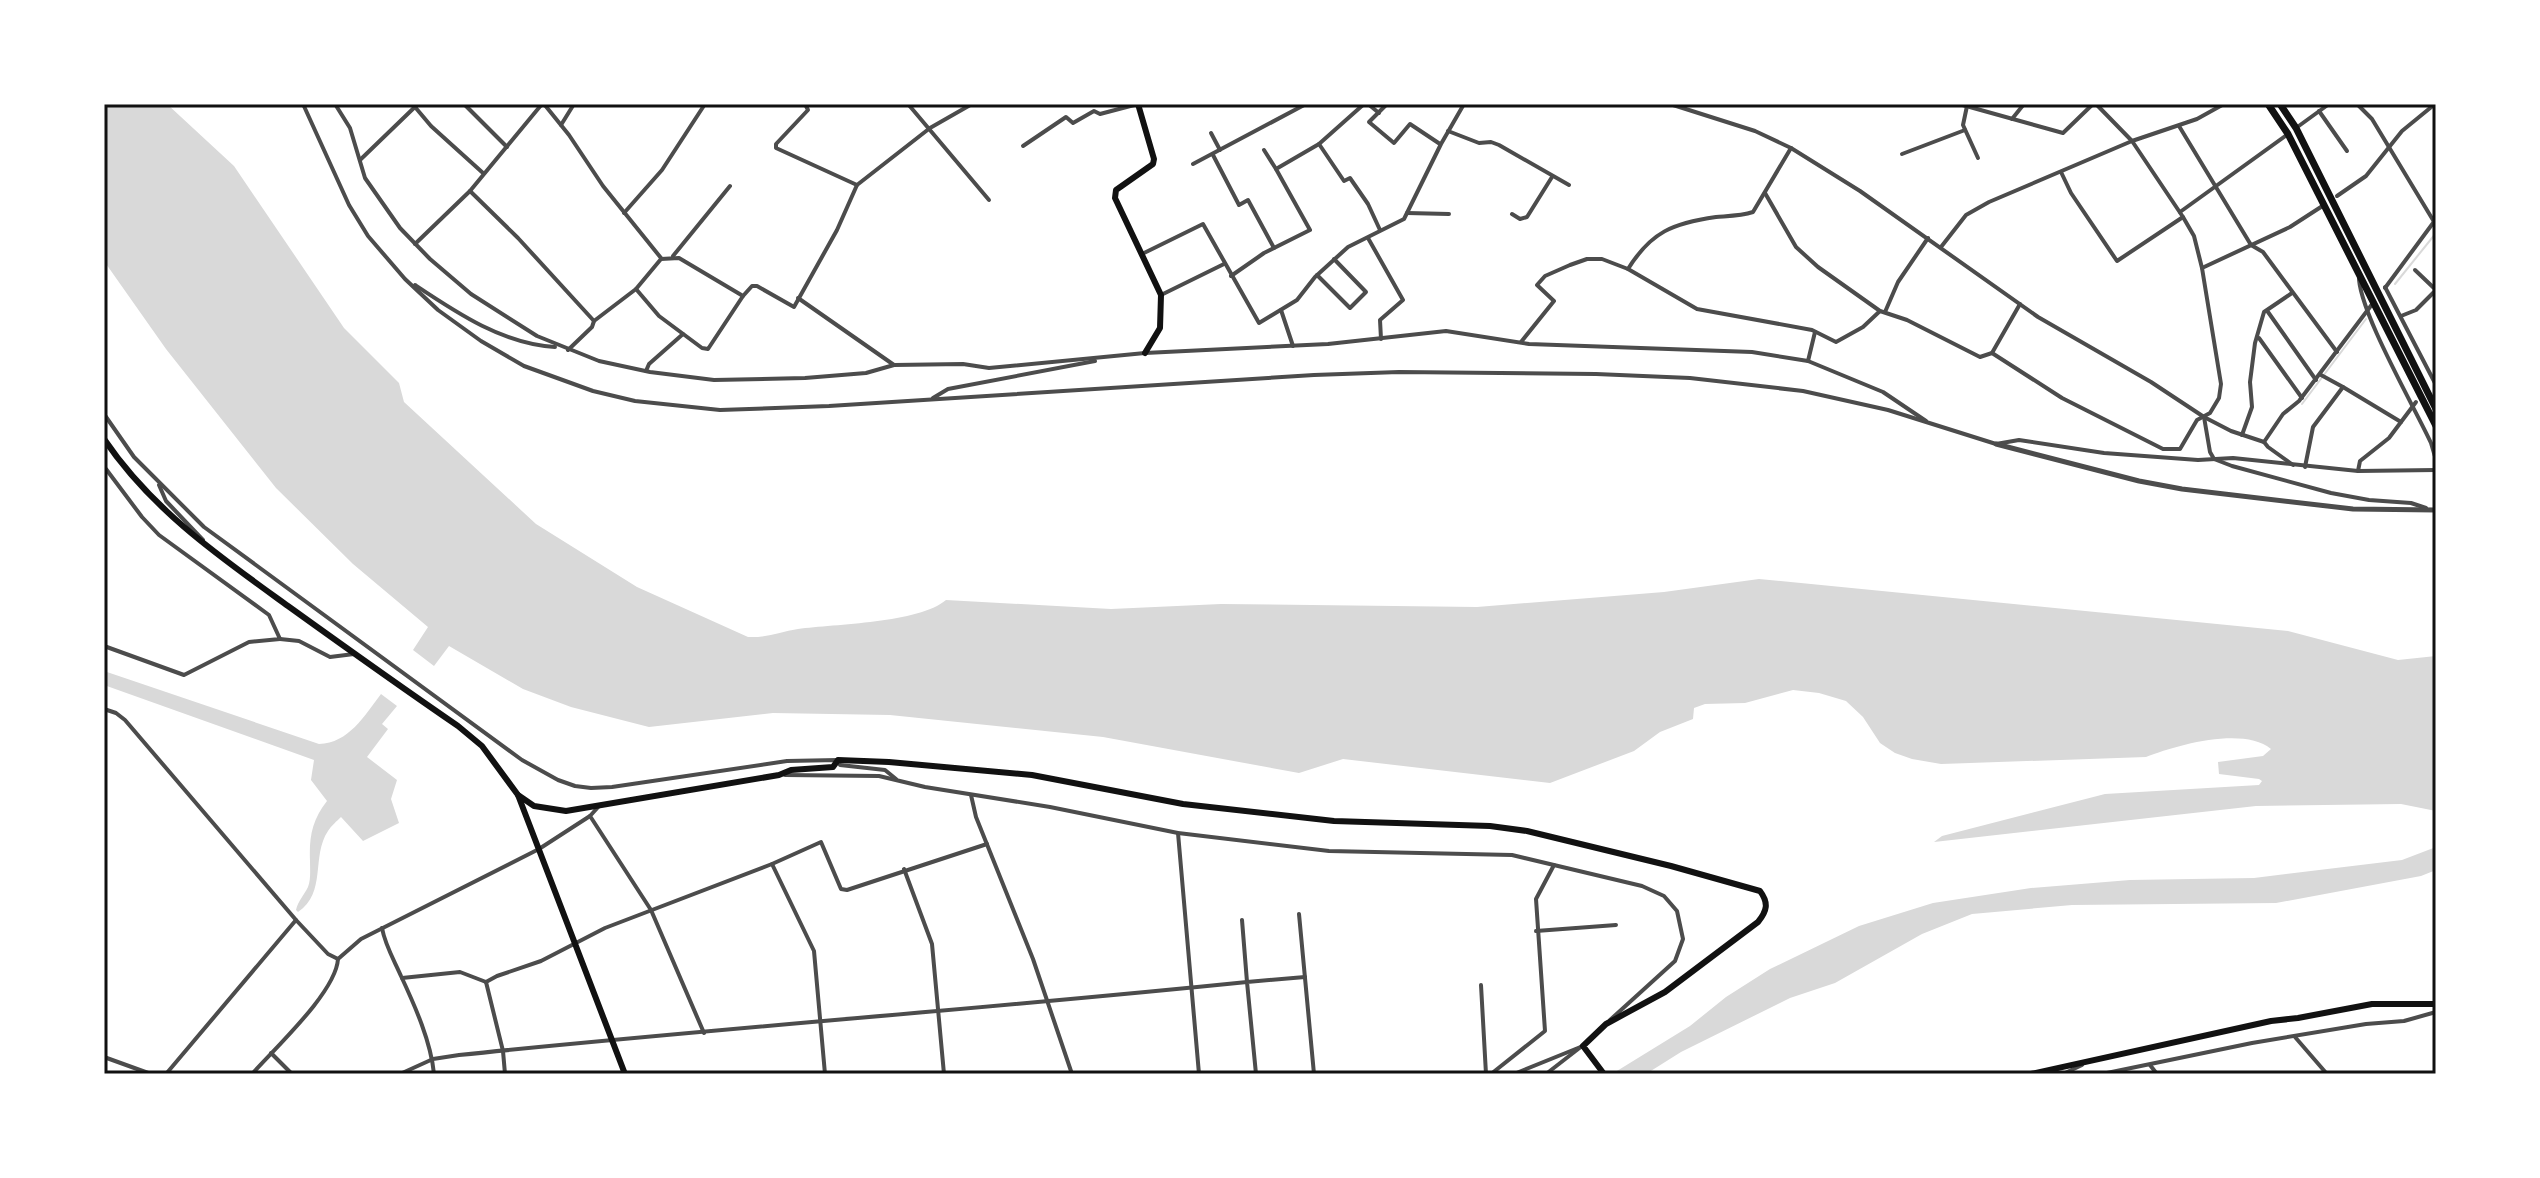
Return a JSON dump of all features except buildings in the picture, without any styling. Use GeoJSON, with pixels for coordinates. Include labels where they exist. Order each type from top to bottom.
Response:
{"type":"FeatureCollection","features":[{"type":"Feature","properties":{"kind":"main road"},"geometry":{"type":"LineString","coordinates":[[1138,104],[1153,164],[1114,193],[1161,295],[1160,328],[1145,353]]}},
{"type":"Feature","properties":{"kind":"main road"},"geometry":{"type":"LineString","coordinates":[[2268,104],[2288,134],[2373,303],[2382,311],[2436,409]]}},
{"type":"Feature","properties":{"kind":"main road"},"geometry":{"type":"LineString","coordinates":[[2280,104],[2296,128],[2379,295],[2382,311],[2436,426]]}},
{"type":"Feature","properties":{"kind":"main road"},"geometry":{"type":"LineString","coordinates":[[104,439],[122,466],[150,498],[206,548],[482,746],[518,795],[625,1074]]}},
{"type":"Feature","properties":{"kind":"main road"},"geometry":{"type":"LineString","coordinates":[[518,795],[534,806],[566,811],[779,775],[791,770],[833,767],[838,760],[889,762],[1032,775],[1183,804],[1334,821],[1515,829],[1671,866],[1760,891],[1767,905],[1758,922],[1665,992],[1606,1024],[1583,1046],[1604,1074]]}},
{"type":"Feature","properties":{"kind":"main road"},"geometry":{"type":"LineString","coordinates":[[2031,1074],[2271,1021],[2372,1004],[2436,1004]]}},
{"type":"Feature","properties":{"kind":"street"},"geometry":{"type":"LineString","coordinates":[[303,104],[349,205],[368,236],[405,279],[458,327],[499,353],[552,378],[635,401],[720,410],[829,406],[1314,375],[1399,372],[1596,374],[1762,385],[1850,400],[2058,462],[2177,488],[2353,509],[2433,509]]}},
{"type":"Feature","properties":{"kind":"street"},"geometry":{"type":"LineString","coordinates":[[338,104],[365,178],[383,207],[415,244],[480,301],[537,336],[599,361],[679,378],[714,380],[866,373],[894,365],[963,364],[989,368],[1109,358]]}},
{"type":"Feature","properties":{"kind":"street"},"geometry":{"type":"LineString","coordinates":[[464,104],[507,147]]}},
{"type":"Feature","properties":{"kind":"street"},"geometry":{"type":"LineString","coordinates":[[415,244],[470,191],[543,104],[661,259]]}},
{"type":"Feature","properties":{"kind":"street"},"geometry":{"type":"LineString","coordinates":[[561,125],[574,104]]}},
{"type":"Feature","properties":{"kind":"street"},"geometry":{"type":"LineString","coordinates":[[624,213],[662,170],[705,104]]}},
{"type":"Feature","properties":{"kind":"street"},"geometry":{"type":"LineString","coordinates":[[805,104],[808,110],[776,144],[776,148],[857,185]]}},
{"type":"Feature","properties":{"kind":"street"},"geometry":{"type":"LineString","coordinates":[[908,104],[989,200]]}},
{"type":"Feature","properties":{"kind":"street"},"geometry":{"type":"LineString","coordinates":[[636,289],[659,316],[702,348],[708,349],[752,286],[794,307],[837,230],[857,185],[930,128],[972,104]]}},
{"type":"Feature","properties":{"kind":"street"},"geometry":{"type":"LineString","coordinates":[[1023,146],[1066,117],[1073,123],[1094,111],[1100,114],[1138,104]]}},
{"type":"Feature","properties":{"kind":"street"},"geometry":{"type":"LineString","coordinates":[[1193,164],[1306,104]]}},
{"type":"Feature","properties":{"kind":"street"},"geometry":{"type":"LineString","coordinates":[[1276,169],[1319,144],[1366,104],[1379,113]]}},
{"type":"Feature","properties":{"kind":"street"},"geometry":{"type":"LineString","coordinates":[[1387,104],[1369,122],[1394,143],[1410,124],[1441,144]]}},
{"type":"Feature","properties":{"kind":"street"},"geometry":{"type":"LineString","coordinates":[[1142,254],[1203,224],[1259,323],[1297,300],[1334,259],[1367,237],[1404,219],[1464,104]]}},
{"type":"Feature","properties":{"kind":"street"},"geometry":{"type":"LineString","coordinates":[[1670,104],[1755,131],[1791,148],[1928,238],[2054,327],[2151,382],[2204,417],[2264,442],[2294,466]]}},
{"type":"Feature","properties":{"kind":"street"},"geometry":{"type":"LineString","coordinates":[[1693,111],[1694,104]]}},
{"type":"Feature","properties":{"kind":"street"},"geometry":{"type":"LineString","coordinates":[[1959,104],[2063,133],[2094,104],[2132,141],[2194,236],[2221,384],[2219,398],[2210,413],[2197,420],[2180,449],[2163,449],[2062,398],[1992,353]]}},
{"type":"Feature","properties":{"kind":"street"},"geometry":{"type":"LineString","coordinates":[[2012,119],[2024,104]]}},
{"type":"Feature","properties":{"kind":"street"},"geometry":{"type":"LineString","coordinates":[[1941,247],[1966,215],[2132,141],[2179,126],[2224,104]]}},
{"type":"Feature","properties":{"kind":"street"},"geometry":{"type":"LineString","coordinates":[[2061,172],[2071,193],[2117,261],[2329,104]]}},
{"type":"Feature","properties":{"kind":"street"},"geometry":{"type":"LineString","coordinates":[[2357,104],[2372,119],[2435,222],[2379,295]]}},
{"type":"Feature","properties":{"kind":"street"},"geometry":{"type":"LineString","coordinates":[[2337,196],[2366,176],[2389,146],[2435,104]]}},
{"type":"Feature","properties":{"kind":"street"},"geometry":{"type":"LineString","coordinates":[[360,160],[417,105],[431,126],[483,173]]}},
{"type":"Feature","properties":{"kind":"street"},"geometry":{"type":"LineString","coordinates":[[1967,106],[1963,125],[1978,158]]}},
{"type":"Feature","properties":{"kind":"street"},"geometry":{"type":"LineString","coordinates":[[2319,111],[2347,151]]}},
{"type":"Feature","properties":{"kind":"street"},"geometry":{"type":"LineString","coordinates":[[2179,126],[2251,245],[2263,252],[2337,352]]}},
{"type":"Feature","properties":{"kind":"street"},"geometry":{"type":"LineString","coordinates":[[1902,154],[1965,130]]}},
{"type":"Feature","properties":{"kind":"street"},"geometry":{"type":"LineString","coordinates":[[1448,131],[1479,143],[1499,145],[1569,185]]}},
{"type":"Feature","properties":{"kind":"street"},"geometry":{"type":"LineString","coordinates":[[1211,133],[1220,150]]}},
{"type":"Feature","properties":{"kind":"street"},"geometry":{"type":"LineString","coordinates":[[1319,144],[1344,181],[1350,178],[1368,204],[1380,230]]}},
{"type":"Feature","properties":{"kind":"street"},"geometry":{"type":"LineString","coordinates":[[1628,269],[1649,240],[1663,230],[1713,218],[1750,214],[1791,148]]}},
{"type":"Feature","properties":{"kind":"street"},"geometry":{"type":"LineString","coordinates":[[1231,276],[1274,248],[1310,230],[1264,150]]}},
{"type":"Feature","properties":{"kind":"street"},"geometry":{"type":"LineString","coordinates":[[1212,154],[1239,205],[1248,200],[1274,248]]}},
{"type":"Feature","properties":{"kind":"street"},"geometry":{"type":"LineString","coordinates":[[1512,214],[1520,219],[1527,217],[1552,177]]}},
{"type":"Feature","properties":{"kind":"street"},"geometry":{"type":"LineString","coordinates":[[673,256],[730,186]]}},
{"type":"Feature","properties":{"kind":"street"},"geometry":{"type":"LineString","coordinates":[[470,191],[594,321]]}},
{"type":"Feature","properties":{"kind":"street"},"geometry":{"type":"LineString","coordinates":[[1765,193],[1803,255],[1882,312],[1907,320],[1980,357],[1992,353],[2020,304]]}},
{"type":"Feature","properties":{"kind":"street"},"geometry":{"type":"LineString","coordinates":[[2202,268],[2290,227],[2324,205]]}},
{"type":"Feature","properties":{"kind":"street"},"geometry":{"type":"LineString","coordinates":[[1407,213],[1449,214]]}},
{"type":"Feature","properties":{"kind":"street"},"geometry":{"type":"LineString","coordinates":[[1367,237],[1403,300],[1380,320],[1381,339]]}},
{"type":"Feature","properties":{"kind":"street"},"geometry":{"type":"LineString","coordinates":[[1520,343],[1554,301],[1537,285],[1545,276],[1587,259],[1609,260],[1697,309],[1815,332],[1836,342],[1882,312],[1928,238]]}},
{"type":"Feature","properties":{"kind":"street"},"geometry":{"type":"LineString","coordinates":[[568,350],[592,327],[594,321],[636,289],[661,259],[679,258],[743,296]]}},
{"type":"Feature","properties":{"kind":"street"},"geometry":{"type":"LineString","coordinates":[[1317,275],[1350,308],[1366,292],[1334,259]]}},
{"type":"Feature","properties":{"kind":"street"},"geometry":{"type":"LineString","coordinates":[[1161,295],[1224,264]]}},
{"type":"Feature","properties":{"kind":"street"},"geometry":{"type":"LineString","coordinates":[[2401,316],[2416,310],[2436,290],[2415,270]]}},
{"type":"Feature","properties":{"kind":"street"},"geometry":{"type":"LineString","coordinates":[[2359,275],[2358,284],[2367,311],[2415,404],[2436,460]]}},
{"type":"Feature","properties":{"kind":"street"},"geometry":{"type":"LineString","coordinates":[[405,279],[476,323],[516,338],[562,347]]}},
{"type":"Feature","properties":{"kind":"street"},"geometry":{"type":"LineString","coordinates":[[2385,287],[2435,384]]}},
{"type":"Feature","properties":{"kind":"street"},"geometry":{"type":"LineString","coordinates":[[2242,435],[2252,407],[2250,382],[2255,343],[2264,312],[2292,293]]}},
{"type":"Feature","properties":{"kind":"street"},"geometry":{"type":"LineString","coordinates":[[798,298],[894,365]]}},
{"type":"Feature","properties":{"kind":"street"},"geometry":{"type":"LineString","coordinates":[[2264,442],[2283,414],[2323,376],[2373,303]]}},
{"type":"Feature","properties":{"kind":"street"},"geometry":{"type":"LineString","coordinates":[[1281,310],[1293,346]]}},
{"type":"Feature","properties":{"kind":"street"},"geometry":{"type":"LineString","coordinates":[[2268,312],[2316,380]]}},
{"type":"Feature","properties":{"kind":"street"},"geometry":{"type":"LineString","coordinates":[[931,399],[948,389],[1145,353],[1293,346],[1446,331],[1520,343],[1752,352],[1808,361],[1891,396],[1929,424]]}},
{"type":"Feature","properties":{"kind":"street"},"geometry":{"type":"LineString","coordinates":[[1808,361],[1815,332]]}},
{"type":"Feature","properties":{"kind":"street"},"geometry":{"type":"LineString","coordinates":[[646,371],[649,364],[683,334]]}},
{"type":"Feature","properties":{"kind":"street"},"geometry":{"type":"LineString","coordinates":[[2258,337],[2302,398]]}},
{"type":"Feature","properties":{"kind":"street"},"geometry":{"type":"LineString","coordinates":[[2323,376],[2401,422]]}},
{"type":"Feature","properties":{"kind":"street"},"geometry":{"type":"LineString","coordinates":[[2305,467],[2313,427],[2343,387]]}},
{"type":"Feature","properties":{"kind":"street"},"geometry":{"type":"LineString","coordinates":[[2358,471],[2360,461],[2389,438],[2415,404]]}},
{"type":"Feature","properties":{"kind":"street"},"geometry":{"type":"LineString","coordinates":[[104,414],[134,457],[204,527],[522,760],[558,780],[575,786],[612,787],[787,761],[838,760],[840,765],[885,770],[898,780]]}},
{"type":"Feature","properties":{"kind":"street"},"geometry":{"type":"LineString","coordinates":[[2204,417],[2214,459],[2331,493],[2411,503],[2433,509]]}},
{"type":"Feature","properties":{"kind":"street"},"geometry":{"type":"LineString","coordinates":[[1996,444],[2019,440],[2104,453],[2358,471],[2436,470]]}},
{"type":"Feature","properties":{"kind":"street"},"geometry":{"type":"LineString","coordinates":[[104,482],[105,468]]}},
{"type":"Feature","properties":{"kind":"street"},"geometry":{"type":"LineString","coordinates":[[105,468],[159,535],[269,615],[280,639]]}},
{"type":"Feature","properties":{"kind":"street"},"geometry":{"type":"LineString","coordinates":[[158,483],[166,501],[203,539],[206,548]]}},
{"type":"Feature","properties":{"kind":"street"},"geometry":{"type":"LineString","coordinates":[[104,646],[184,675],[249,642],[299,641],[330,657],[354,654]]}},
{"type":"Feature","properties":{"kind":"street"},"geometry":{"type":"LineString","coordinates":[[104,709],[125,720],[296,920],[328,954],[338,959]]}},
{"type":"Feature","properties":{"kind":"street"},"geometry":{"type":"LineString","coordinates":[[779,775],[879,776],[1178,833],[1329,851],[1512,855],[1642,886],[1664,896],[1677,911],[1683,939],[1675,961],[1606,1024]]}},
{"type":"Feature","properties":{"kind":"street"},"geometry":{"type":"LineString","coordinates":[[971,795],[1033,959],[1072,1074]]}},
{"type":"Feature","properties":{"kind":"street"},"geometry":{"type":"LineString","coordinates":[[252,1074],[324,994],[337,971],[338,959],[361,939],[539,849],[590,816],[600,805]]}},
{"type":"Feature","properties":{"kind":"street"},"geometry":{"type":"LineString","coordinates":[[590,816],[651,910],[704,1033]]}},
{"type":"Feature","properties":{"kind":"street"},"geometry":{"type":"LineString","coordinates":[[1178,833],[1199,1074]]}},
{"type":"Feature","properties":{"kind":"street"},"geometry":{"type":"LineString","coordinates":[[402,978],[460,972],[486,982],[605,928],[821,842],[841,889],[847,890],[987,844]]}},
{"type":"Feature","properties":{"kind":"street"},"geometry":{"type":"LineString","coordinates":[[772,864],[814,951],[825,1074]]}},
{"type":"Feature","properties":{"kind":"street"},"geometry":{"type":"LineString","coordinates":[[1489,1074],[1545,1031],[1536,899],[1554,865]]}},
{"type":"Feature","properties":{"kind":"street"},"geometry":{"type":"LineString","coordinates":[[904,869],[932,944],[944,1074]]}},
{"type":"Feature","properties":{"kind":"street"},"geometry":{"type":"LineString","coordinates":[[1299,914],[1314,1074]]}},
{"type":"Feature","properties":{"kind":"street"},"geometry":{"type":"LineString","coordinates":[[166,1074],[296,920]]}},
{"type":"Feature","properties":{"kind":"street"},"geometry":{"type":"LineString","coordinates":[[1242,920],[1256,1074]]}},
{"type":"Feature","properties":{"kind":"street"},"geometry":{"type":"LineString","coordinates":[[1536,931],[1616,925]]}},
{"type":"Feature","properties":{"kind":"street"},"geometry":{"type":"LineString","coordinates":[[382,928],[433,1059],[434,1074]]}},
{"type":"Feature","properties":{"kind":"street"},"geometry":{"type":"LineString","coordinates":[[400,1074],[433,1059],[503,1051],[1305,977]]}},
{"type":"Feature","properties":{"kind":"street"},"geometry":{"type":"LineString","coordinates":[[486,982],[503,1051],[505,1074]]}},
{"type":"Feature","properties":{"kind":"street"},"geometry":{"type":"LineString","coordinates":[[1481,985],[1489,1074]]}},
{"type":"Feature","properties":{"kind":"street"},"geometry":{"type":"LineString","coordinates":[[2102,1074],[2252,1043],[2366,1024],[2404,1021],[2436,1012]]}},
{"type":"Feature","properties":{"kind":"street"},"geometry":{"type":"LineString","coordinates":[[2295,1037],[2327,1074]]}},
{"type":"Feature","properties":{"kind":"street"},"geometry":{"type":"LineString","coordinates":[[1514,1074],[1583,1046]]}},
{"type":"Feature","properties":{"kind":"street"},"geometry":{"type":"LineString","coordinates":[[1546,1074],[1583,1046]]}},
{"type":"Feature","properties":{"kind":"street"},"geometry":{"type":"LineString","coordinates":[[271,1053],[292,1074]]}},
{"type":"Feature","properties":{"kind":"street"},"geometry":{"type":"LineString","coordinates":[[104,1057],[151,1074]]}},
{"type":"Feature","properties":{"kind":"street"},"geometry":{"type":"LineString","coordinates":[[2063,1074],[2089,1060]]}},
{"type":"Feature","properties":{"kind":"street"},"geometry":{"type":"LineString","coordinates":[[2150,1065],[2157,1074]]}},
{"type":"Feature","properties":{"kind":"shaded area"},"geometry":{"type":"Polygon","coordinates":[[[104,104],[167,104],[234,166],[344,328],[399,383],[404,402],[536,524],[637,587],[748,637],[897,618],[917,614],[946,600],[1111,609],[1221,604],[1477,607],[1664,592],[1759,579],[2288,631],[2398,660],[2436,656],[2436,811],[2401,804],[2256,806],[1934,842],[1942,836],[2105,794],[2259,785],[2262,781],[2259,779],[2219,774],[2218,762],[2263,756],[2271,749],[2259,742],[2227,738],[2174,747],[2146,757],[1941,764],[1895,753],[1880,743],[1863,717],[1846,701],[1793,690],[1745,703],[1705,704],[1694,708],[1693,719],[1660,732],[1634,751],[1550,783],[1343,759],[1299,773],[1103,737],[890,715],[773,713],[649,727],[571,707],[523,689],[449,646],[434,666],[413,650],[428,627],[353,564],[276,488],[166,349],[104,261],[104,104]]]}},
{"type":"Feature","properties":{"kind":"shaded area"},"geometry":{"type":"Polygon","coordinates":[[[104,671],[319,744],[347,734],[381,694],[397,706],[382,724],[388,729],[367,757],[397,780],[391,799],[399,823],[363,841],[341,817],[323,841],[313,895],[298,912],[297,907],[310,881],[312,829],[327,801],[311,780],[314,760],[104,685],[104,671]]]}},
{"type":"Feature","properties":{"kind":"shaded area"},"geometry":{"type":"Polygon","coordinates":[[[2436,847],[2436,870],[2421,876],[2276,903],[2072,905],[1972,914],[1922,934],[1835,983],[1790,998],[1681,1052],[1646,1074],[1612,1074],[1690,1026],[1726,997],[1770,969],[1859,926],[1933,903],[2031,888],[2130,880],[2254,878],[2402,860],[2436,847]]]}},
{"type":"Feature","properties":{"kind":"waterway"},"geometry":{"type":"LineString","coordinates":[[2395,284],[2436,233]]}},
{"type":"Feature","properties":{"kind":"waterway"},"geometry":{"type":"LineString","coordinates":[[2302,404],[2366,319]]}},
{"type":"Feature","properties":{"kind":"waterway"},"geometry":{"type":"LineString","coordinates":[[2436,921],[2436,927]]}}]}
